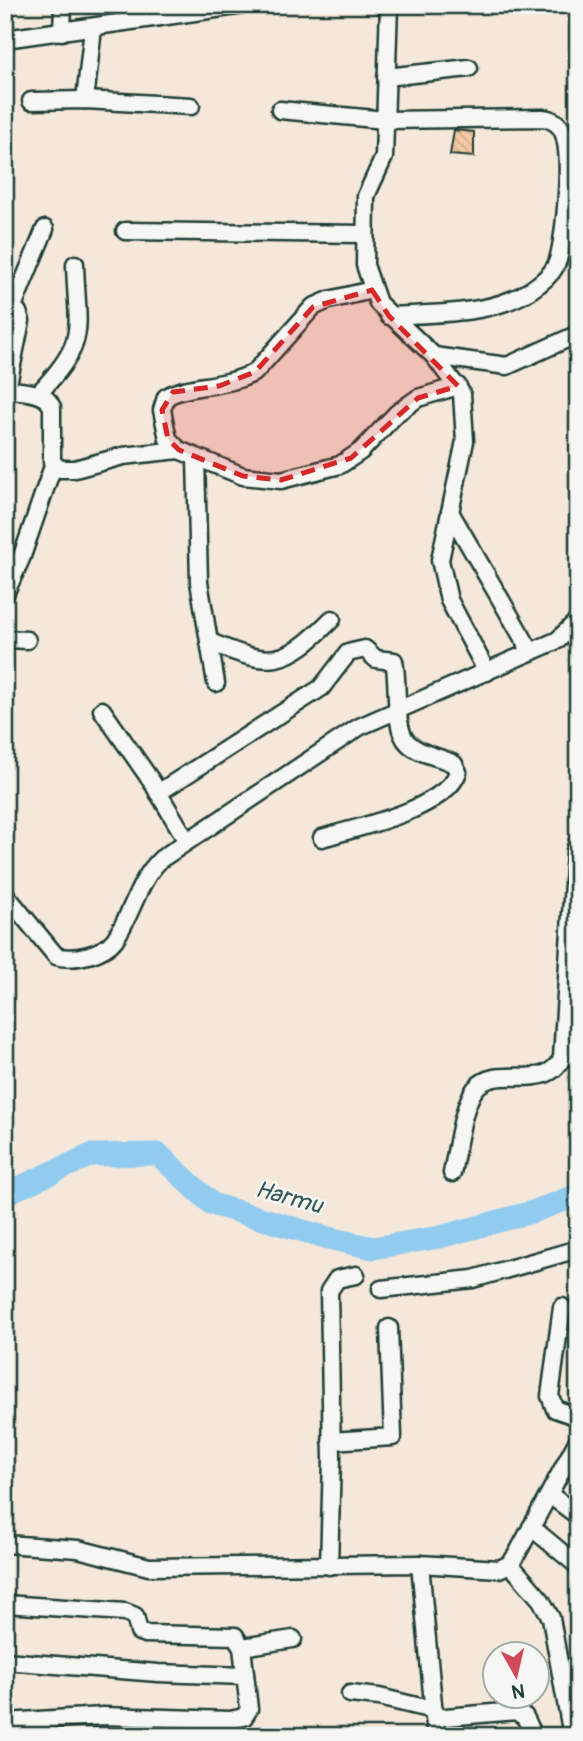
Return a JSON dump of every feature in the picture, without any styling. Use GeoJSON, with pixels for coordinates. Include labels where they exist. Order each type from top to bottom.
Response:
{"type":"FeatureCollection","features":[{"type":"Feature","properties":{"kind":"street"},"geometry":{"type":"LineString","coordinates":[[62,32],[63,5]]}},
{"type":"Feature","properties":{"kind":"street"},"geometry":{"type":"LineString","coordinates":[[5,39],[244,5]]}},
{"type":"Feature","properties":{"kind":"street"},"geometry":{"type":"LineString","coordinates":[[389,5],[384,157],[366,196],[365,265],[372,290],[389,316],[434,356],[458,386],[465,414],[466,441],[440,560],[443,585],[487,672]]}},
{"type":"Feature","properties":{"kind":"street"},"geometry":{"type":"LineString","coordinates":[[85,100],[93,28]]}},
{"type":"Feature","properties":{"kind":"street"},"geometry":{"type":"LineString","coordinates":[[386,77],[469,68]]}},
{"type":"Feature","properties":{"kind":"street"},"geometry":{"type":"LineString","coordinates":[[31,101],[85,100],[191,106]]}},
{"type":"Feature","properties":{"kind":"street"},"geometry":{"type":"LineString","coordinates":[[280,110],[385,120],[551,119],[564,134],[569,165],[558,260],[538,284],[517,297],[476,308],[389,316]]}},
{"type":"Feature","properties":{"kind":"street"},"geometry":{"type":"LineString","coordinates":[[5,594],[21,559],[53,466],[52,407],[49,400],[38,394],[6,389],[21,321],[18,312],[9,308],[45,229]]}},
{"type":"Feature","properties":{"kind":"street"},"geometry":{"type":"LineString","coordinates":[[125,231],[364,234]]}},
{"type":"Feature","properties":{"kind":"street"},"geometry":{"type":"LineString","coordinates":[[38,394],[74,351],[78,314],[75,264]]}},
{"type":"Feature","properties":{"kind":"street"},"geometry":{"type":"LineString","coordinates":[[372,290],[329,300],[313,307],[267,360],[243,379],[166,397],[162,410],[168,439],[179,450],[196,458],[243,475],[281,480],[340,464],[361,451],[397,413],[418,398],[458,386]]}},
{"type":"Feature","properties":{"kind":"street"},"geometry":{"type":"LineString","coordinates":[[434,356],[507,366],[578,334]]}},
{"type":"Feature","properties":{"kind":"street"},"geometry":{"type":"LineString","coordinates":[[53,466],[75,470],[123,456],[179,450]]}},
{"type":"Feature","properties":{"kind":"street"},"geometry":{"type":"LineString","coordinates":[[196,458],[200,582],[216,683]]}},
{"type":"Feature","properties":{"kind":"street"},"geometry":{"type":"LineString","coordinates":[[450,512],[531,652]]}},
{"type":"Feature","properties":{"kind":"street"},"geometry":{"type":"LineString","coordinates":[[210,642],[265,659],[280,658],[309,642],[332,618]]}},
{"type":"Feature","properties":{"kind":"street"},"geometry":{"type":"LineString","coordinates":[[5,894],[55,956],[78,958],[115,939],[149,870],[317,752],[359,727],[558,640],[578,620]]}},
{"type":"Feature","properties":{"kind":"street"},"geometry":{"type":"LineString","coordinates":[[5,639],[27,640]]}},
{"type":"Feature","properties":{"kind":"street"},"geometry":{"type":"LineString","coordinates":[[158,793],[321,688],[343,658],[354,650],[365,649],[376,659],[394,661],[399,710],[407,741],[428,754],[454,764],[458,770],[456,780],[434,799],[410,811],[322,838]]}},
{"type":"Feature","properties":{"kind":"street"},"geometry":{"type":"LineString","coordinates":[[102,710],[158,793],[187,842]]}},
{"type":"Feature","properties":{"kind":"street"},"geometry":{"type":"LineString","coordinates":[[452,1173],[461,1130],[478,1086],[488,1079],[546,1074],[556,1069],[562,1058],[578,841]]}},
{"type":"Feature","properties":{"kind":"street"},"geometry":{"type":"LineString","coordinates":[[380,1289],[473,1279],[578,1249]]}},
{"type":"Feature","properties":{"kind":"street"},"geometry":{"type":"LineString","coordinates":[[329,1566],[329,1291],[337,1279],[356,1275]]}},
{"type":"Feature","properties":{"kind":"street"},"geometry":{"type":"LineString","coordinates":[[562,1307],[550,1396],[555,1409],[578,1417]]}},
{"type":"Feature","properties":{"kind":"street"},"geometry":{"type":"LineString","coordinates":[[331,1441],[393,1437],[389,1328]]}},
{"type":"Feature","properties":{"kind":"street"},"geometry":{"type":"LineString","coordinates":[[5,1544],[78,1549],[149,1567],[420,1564],[499,1569],[510,1564],[578,1440]]}},
{"type":"Feature","properties":{"kind":"street"},"geometry":{"type":"LineString","coordinates":[[550,1495],[578,1516]]}},
{"type":"Feature","properties":{"kind":"street"},"geometry":{"type":"LineString","coordinates":[[531,1527],[578,1566]]}},
{"type":"Feature","properties":{"kind":"street"},"geometry":{"type":"LineString","coordinates":[[420,1564],[436,1736]]}},
{"type":"Feature","properties":{"kind":"street"},"geometry":{"type":"LineString","coordinates":[[510,1564],[541,1600],[551,1618],[573,1726]]}},
{"type":"Feature","properties":{"kind":"street"},"geometry":{"type":"LineString","coordinates":[[5,1604],[125,1612],[135,1616],[139,1632],[230,1634],[238,1639],[242,1647],[249,1709],[240,1718],[103,1716],[5,1722]]}},
{"type":"Feature","properties":{"kind":"street"},"geometry":{"type":"LineString","coordinates":[[242,1647],[293,1639]]}},
{"type":"Feature","properties":{"kind":"street"},"geometry":{"type":"LineString","coordinates":[[5,1661],[158,1673],[245,1676]]}},
{"type":"Feature","properties":{"kind":"street"},"geometry":{"type":"LineString","coordinates":[[350,1695],[379,1697],[434,1714],[516,1711],[526,1717],[534,1736]]}},
{"type":"Feature","properties":{"kind":"street"},"geometry":{"type":"LineString","coordinates":[[57,1719],[60,1736]]}},
{"type":"Feature","properties":{"kind":"highlighted area"},"geometry":{"type":"Polygon","coordinates":[[[372,290],[389,316],[458,386],[418,398],[351,458],[281,480],[243,476],[179,450],[168,439],[162,410],[173,392],[219,386],[255,372],[313,307],[372,290]]]}},
{"type":"Feature","properties":{"kind":"building"},"geometry":{"type":"Polygon","coordinates":[[[454,130],[474,132],[474,157],[450,155],[454,130]]]}},
{"type":"Feature","properties":{"kind":"waterway","name":"Harmu"},"geometry":{"type":"LineString","coordinates":[[5,1194],[91,1155],[158,1154],[212,1204],[324,1237],[373,1248],[440,1237],[532,1212],[578,1195]]}}]}
